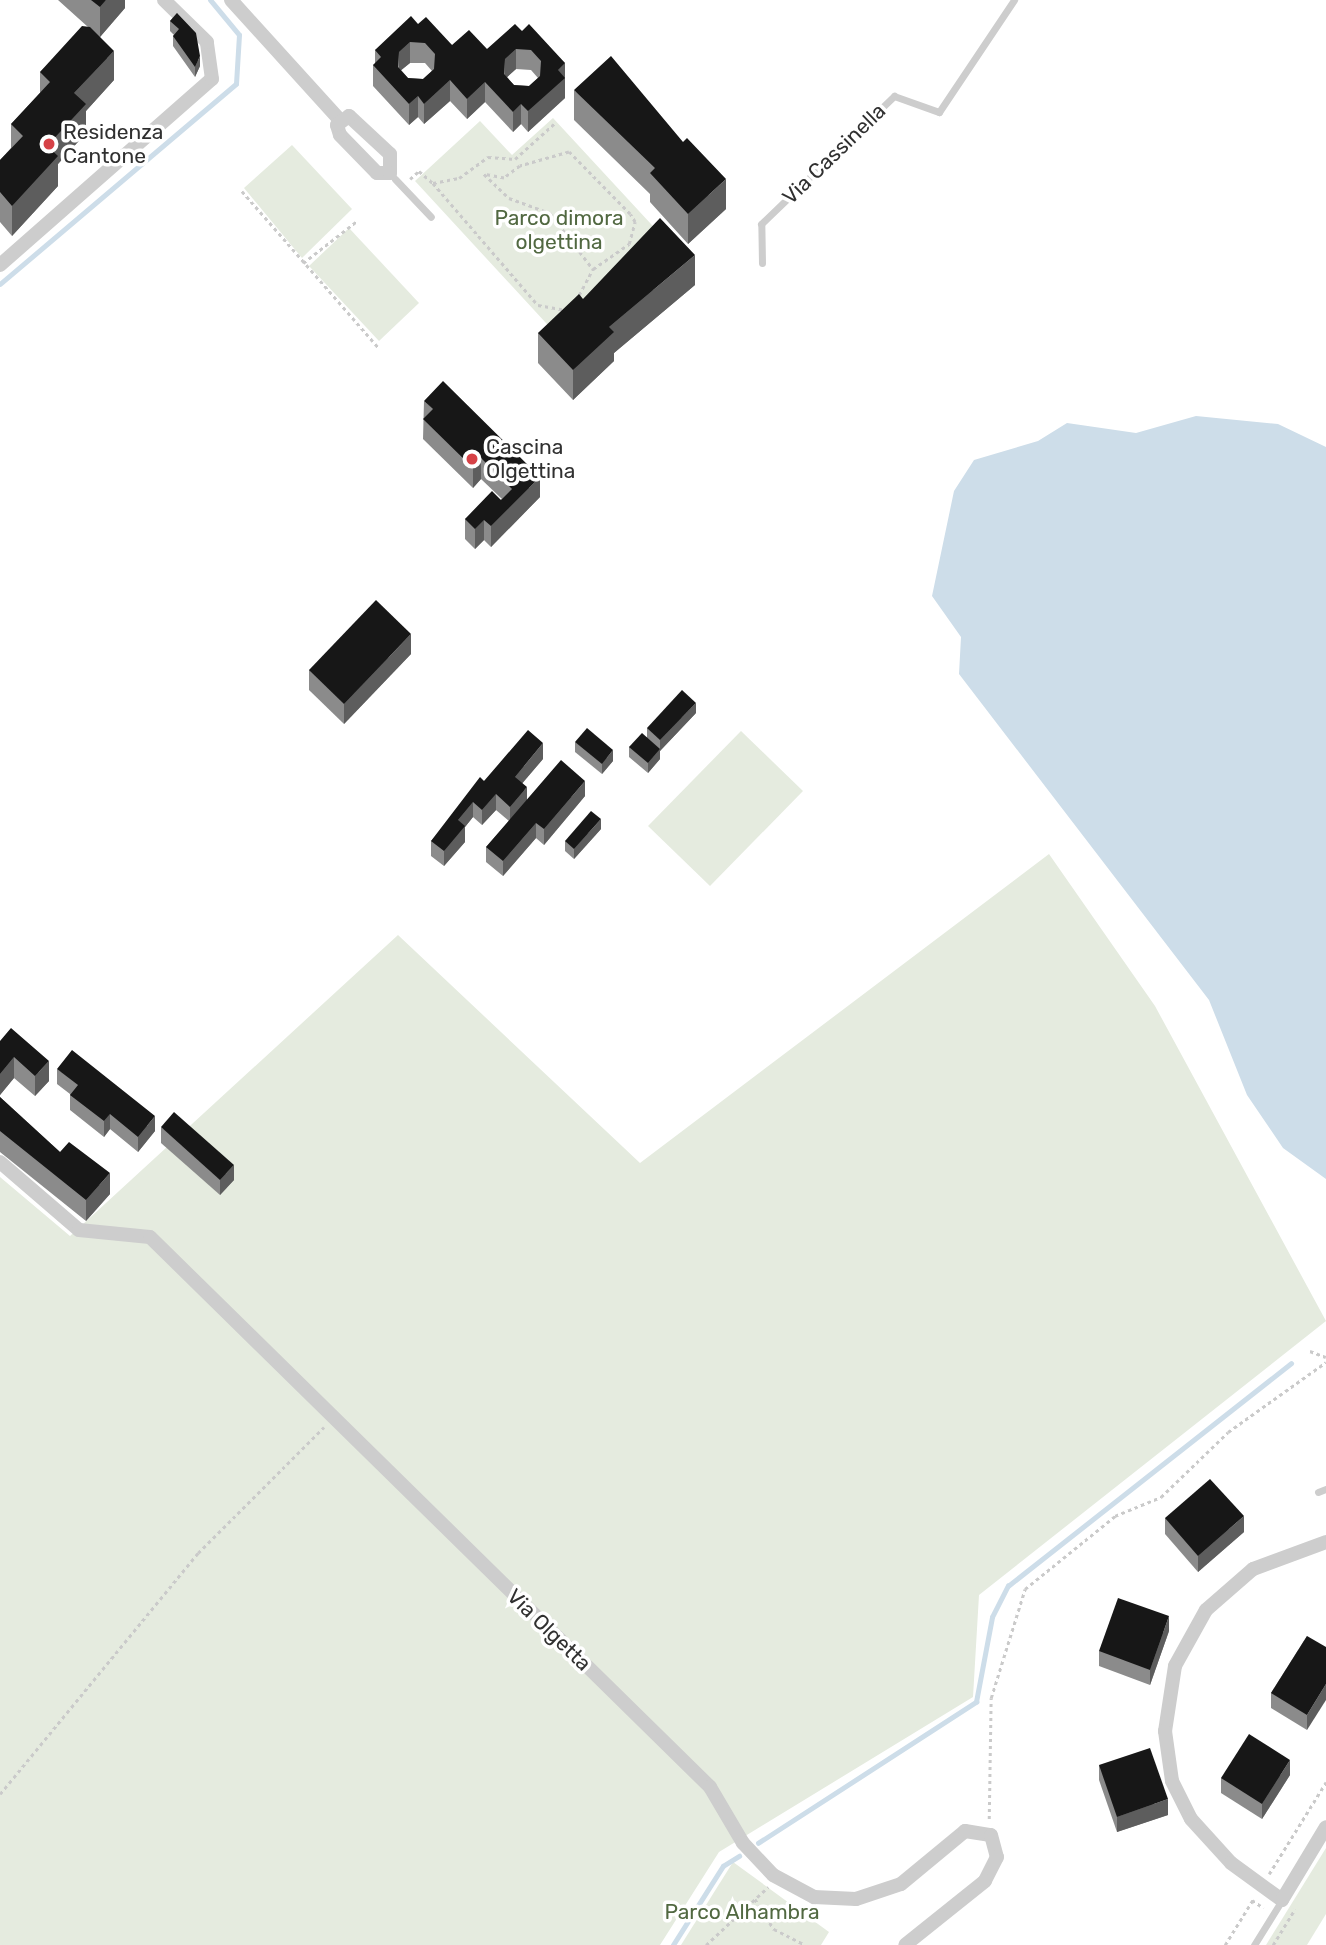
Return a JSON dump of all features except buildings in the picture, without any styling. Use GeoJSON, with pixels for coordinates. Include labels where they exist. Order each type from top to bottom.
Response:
{"type":"FeatureCollection","features":[{"type":"Feature","properties":{"kind":"street"},"geometry":{"type":"LineString","coordinates":[[0,264],[212,79],[207,42],[164,0]]}},
{"type":"Feature","properties":{"kind":"street"},"geometry":{"type":"LineString","coordinates":[[230,0],[340,120]]}},
{"type":"Feature","properties":{"kind":"street","name":"Via Olgetta"},"geometry":{"type":"LineString","coordinates":[[0,1162],[79,1230],[150,1237],[710,1787],[743,1843],[773,1875],[814,1897],[856,1899],[901,1884],[965,1831],[988,1833]]}},
{"type":"Feature","properties":{"kind":"street"},"geometry":{"type":"LineString","coordinates":[[1326,1542],[1269,1560],[1222,1593],[1185,1643],[1167,1699],[1167,1760],[1179,1800],[1212,1845],[1261,1886],[1282,1899],[1326,1827]]}},
{"type":"Feature","properties":{"kind":"street"},"geometry":{"type":"LineString","coordinates":[[905,1945],[985,1881],[998,1853],[988,1833]]}},
{"type":"Feature","properties":{"kind":"lane","name":"Via Cassinella"},"geometry":{"type":"LineString","coordinates":[[762,263],[761,224],[894,96],[939,112],[1014,0]]}},
{"type":"Feature","properties":{"kind":"lane"},"geometry":{"type":"LineString","coordinates":[[396,179],[431,216]]}},
{"type":"Feature","properties":{"kind":"lane"},"geometry":{"type":"LineString","coordinates":[[1254,1945],[1282,1899]]}},
{"type":"Feature","properties":{"kind":"path"},"geometry":{"type":"LineString","coordinates":[[433,183],[476,167],[497,155],[515,159],[556,122]]}},
{"type":"Feature","properties":{"kind":"path"},"geometry":{"type":"LineString","coordinates":[[402,187],[419,172],[433,183],[547,311],[566,310],[576,301],[593,269],[629,244],[635,222],[576,156],[562,150],[504,178],[484,174]]}},
{"type":"Feature","properties":{"kind":"path"},"geometry":{"type":"LineString","coordinates":[[476,167],[509,198],[550,213],[593,269]]}},
{"type":"Feature","properties":{"kind":"path"},"geometry":{"type":"LineString","coordinates":[[242,191],[302,264],[378,347]]}},
{"type":"Feature","properties":{"kind":"path"},"geometry":{"type":"LineString","coordinates":[[302,264],[357,221]]}},
{"type":"Feature","properties":{"kind":"path"},"geometry":{"type":"LineString","coordinates":[[988,1833],[991,1698],[1025,1589],[1115,1516],[1161,1497],[1228,1432],[1326,1360],[1310,1352]]}},
{"type":"Feature","properties":{"kind":"path"},"geometry":{"type":"LineString","coordinates":[[0,1794],[198,1553],[332,1418]]}},
{"type":"Feature","properties":{"kind":"path"},"geometry":{"type":"LineString","coordinates":[[1225,1945],[1326,1782]]}},
{"type":"Feature","properties":{"kind":"path"},"geometry":{"type":"LineString","coordinates":[[706,1945],[755,1899],[773,1875]]}},
{"type":"Feature","properties":{"kind":"path"},"geometry":{"type":"LineString","coordinates":[[755,1899],[774,1928],[805,1945]]}},
{"type":"Feature","properties":{"kind":"green space","name":"Parco dimora olgettina"},"geometry":{"type":"Polygon","coordinates":[[[553,118],[663,237],[557,335],[415,181],[480,121],[512,155],[553,118]]]}},
{"type":"Feature","properties":{"kind":"green space"},"geometry":{"type":"Polygon","coordinates":[[[292,145],[352,209],[302,258],[244,188],[292,145]]]}},
{"type":"Feature","properties":{"kind":"green space"},"geometry":{"type":"Polygon","coordinates":[[[349,228],[419,303],[379,341],[309,266],[349,228]]]}},
{"type":"Feature","properties":{"kind":"green space"},"geometry":{"type":"Polygon","coordinates":[[[741,731],[803,791],[710,886],[648,826],[741,731]]]}},
{"type":"Feature","properties":{"kind":"green space"},"geometry":{"type":"Polygon","coordinates":[[[1049,854],[1155,1006],[1326,1321],[979,1595],[973,1697],[719,1852],[660,1945],[0,1945],[0,1177],[70,1236],[398,935],[640,1163],[1049,854]]]}},
{"type":"Feature","properties":{"kind":"green space"},"geometry":{"type":"Polygon","coordinates":[[[1326,1848],[1326,1914],[1307,1945],[1266,1945],[1326,1848]]]}},
{"type":"Feature","properties":{"kind":"green space","name":"Parco Alhambra"},"geometry":{"type":"Polygon","coordinates":[[[733,1862],[829,1932],[821,1945],[681,1945],[733,1862]]]}},
{"type":"Feature","properties":{"kind":"water"},"geometry":{"type":"Polygon","coordinates":[[[1196,416],[1278,424],[1326,447],[1326,1179],[1283,1148],[1247,1095],[1209,1000],[959,674],[961,637],[932,596],[954,491],[974,460],[1038,441],[1067,423],[1136,433],[1196,416]]]}},
{"type":"Feature","properties":{"kind":"waterway"},"geometry":{"type":"LineString","coordinates":[[0,284],[236,84],[239,35],[210,0]]}},
{"type":"Feature","properties":{"kind":"waterway"},"geometry":{"type":"LineString","coordinates":[[758,1843],[976,1702],[992,1617],[1008,1586],[1291,1363]]}},
{"type":"Feature","properties":{"kind":"waterway"},"geometry":{"type":"LineString","coordinates":[[673,1945],[723,1866],[739,1856]]}},
{"type":"Feature","properties":{"kind":"place","name":"Residenza Cantone"},"geometry":{"type":"Point","coordinates":[49,144]}},
{"type":"Feature","properties":{"kind":"place","name":"Cascina Olgettina"},"geometry":{"type":"Point","coordinates":[472,459]}}]}
